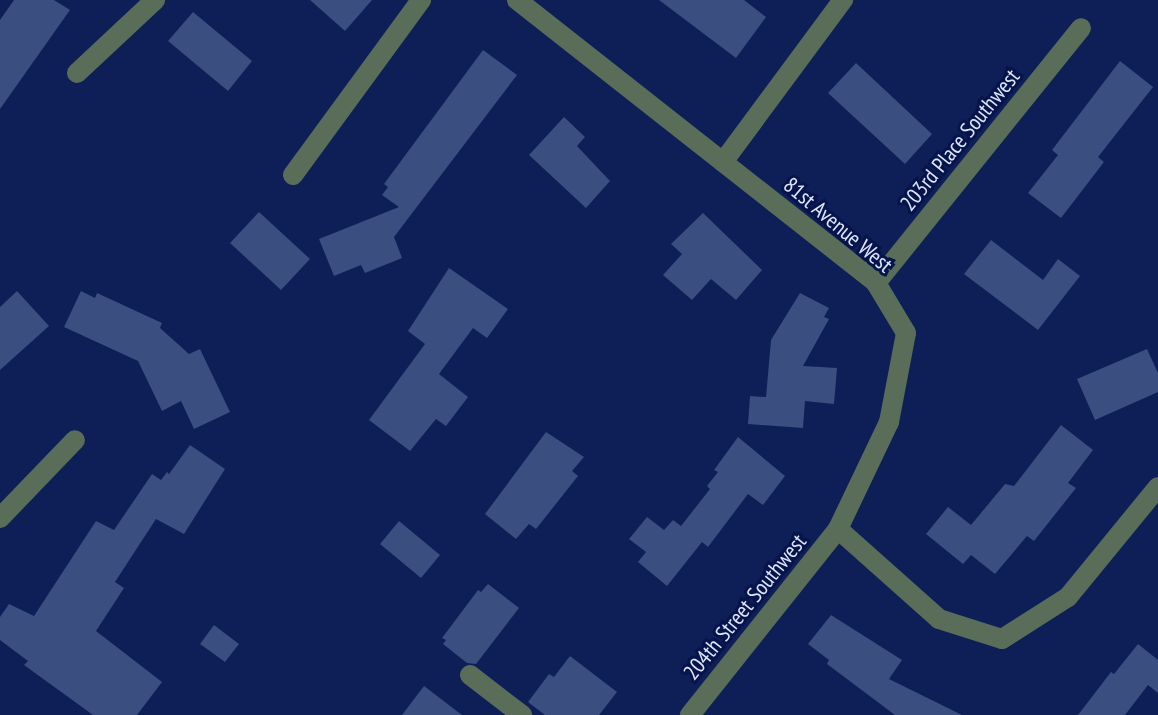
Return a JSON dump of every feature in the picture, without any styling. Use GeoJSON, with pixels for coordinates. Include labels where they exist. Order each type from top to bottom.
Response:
{"type":"FeatureCollection","features":[{"type":"Feature","properties":{"kind":"street"},"geometry":{"type":"LineString","coordinates":[[77,73],[155,0]]}},
{"type":"Feature","properties":{"kind":"street"},"geometry":{"type":"LineString","coordinates":[[293,175],[421,0]]}},
{"type":"Feature","properties":{"kind":"street","name":"81st Avenue West"},"geometry":{"type":"LineString","coordinates":[[517,0],[876,283],[906,333],[889,422],[838,529]]}},
{"type":"Feature","properties":{"kind":"street"},"geometry":{"type":"LineString","coordinates":[[723,162],[843,0]]}},
{"type":"Feature","properties":{"kind":"street","name":"203rd Place Southwest"},"geometry":{"type":"LineString","coordinates":[[876,283],[1081,28]]}},
{"type":"Feature","properties":{"kind":"street"},"geometry":{"type":"LineString","coordinates":[[0,518],[75,440]]}},
{"type":"Feature","properties":{"kind":"street"},"geometry":{"type":"LineString","coordinates":[[838,529],[939,619],[1002,639],[1068,597],[1158,487]]}},
{"type":"Feature","properties":{"kind":"street","name":"204th Street Southwest"},"geometry":{"type":"LineString","coordinates":[[690,715],[838,529]]}},
{"type":"Feature","properties":{"kind":"street"},"geometry":{"type":"LineString","coordinates":[[470,675],[522,715]]}},
{"type":"Feature","properties":{"kind":"building"},"geometry":{"type":"Polygon","coordinates":[[[14,0],[54,0],[70,10],[0,109],[0,20],[14,0]]]}},
{"type":"Feature","properties":{"kind":"building"},"geometry":{"type":"Polygon","coordinates":[[[310,0],[372,0],[345,31],[310,0]]]}},
{"type":"Feature","properties":{"kind":"building"},"geometry":{"type":"Polygon","coordinates":[[[659,0],[744,0],[766,17],[736,58],[659,0]]]}},
{"type":"Feature","properties":{"kind":"building"},"geometry":{"type":"Polygon","coordinates":[[[193,12],[252,61],[228,91],[168,41],[193,12]]]}},
{"type":"Feature","properties":{"kind":"building"},"geometry":{"type":"Polygon","coordinates":[[[483,50],[517,75],[394,237],[402,258],[365,273],[361,265],[334,276],[319,239],[399,207],[382,195],[388,187],[384,184],[483,50]]]}},
{"type":"Feature","properties":{"kind":"building"},"geometry":{"type":"Polygon","coordinates":[[[1120,61],[1153,87],[1098,157],[1104,162],[1061,218],[1028,193],[1058,155],[1052,150],[1120,61]]]}},
{"type":"Feature","properties":{"kind":"building"},"geometry":{"type":"Polygon","coordinates":[[[856,63],[932,134],[905,164],[828,93],[856,63]]]}},
{"type":"Feature","properties":{"kind":"building"},"geometry":{"type":"Polygon","coordinates":[[[564,117],[585,137],[577,146],[610,181],[586,208],[529,155],[564,117]]]}},
{"type":"Feature","properties":{"kind":"building"},"geometry":{"type":"Polygon","coordinates":[[[259,212],[310,259],[281,290],[230,243],[259,212]]]}},
{"type":"Feature","properties":{"kind":"building"},"geometry":{"type":"Polygon","coordinates":[[[703,213],[762,270],[736,300],[711,279],[692,300],[663,275],[682,254],[671,244],[703,213]]]}},
{"type":"Feature","properties":{"kind":"building"},"geometry":{"type":"Polygon","coordinates":[[[991,240],[1043,280],[1058,259],[1080,276],[1038,330],[964,274],[991,240]]]}},
{"type":"Feature","properties":{"kind":"building"},"geometry":{"type":"Polygon","coordinates":[[[449,268],[508,309],[487,338],[473,328],[439,374],[468,397],[446,426],[436,419],[410,451],[369,420],[425,344],[408,331],[449,268]]]}},
{"type":"Feature","properties":{"kind":"building"},"geometry":{"type":"Polygon","coordinates":[[[17,291],[49,326],[0,370],[0,307],[17,291]]]}},
{"type":"Feature","properties":{"kind":"building"},"geometry":{"type":"Polygon","coordinates":[[[81,291],[95,298],[97,293],[162,323],[160,328],[189,354],[200,349],[230,412],[194,429],[181,401],[162,411],[138,361],[64,327],[81,291]]]}},
{"type":"Feature","properties":{"kind":"building"},"geometry":{"type":"Polygon","coordinates":[[[800,293],[829,308],[824,317],[829,319],[803,366],[837,368],[834,404],[805,401],[803,428],[748,424],[750,396],[766,397],[771,340],[800,293]]]}},
{"type":"Feature","properties":{"kind":"building"},"geometry":{"type":"Polygon","coordinates":[[[1147,349],[1158,373],[1158,392],[1095,420],[1077,379],[1147,349]]]}},
{"type":"Feature","properties":{"kind":"building"},"geometry":{"type":"Polygon","coordinates":[[[1061,425],[1093,450],[1068,483],[1076,488],[1034,541],[1027,536],[995,574],[971,555],[963,564],[926,534],[948,507],[971,525],[1005,484],[1014,486],[1061,425]]]}},
{"type":"Feature","properties":{"kind":"building"},"geometry":{"type":"Polygon","coordinates":[[[546,432],[584,457],[572,471],[578,476],[536,529],[529,524],[516,539],[485,514],[546,432]]]}},
{"type":"Feature","properties":{"kind":"building"},"geometry":{"type":"Polygon","coordinates":[[[738,437],[785,476],[763,505],[748,494],[708,547],[702,542],[667,586],[638,562],[646,552],[629,539],[647,517],[664,530],[673,520],[681,526],[710,489],[707,486],[718,472],[714,470],[738,437]]]}},
{"type":"Feature","properties":{"kind":"building"},"geometry":{"type":"Polygon","coordinates":[[[190,445],[225,469],[184,534],[156,519],[115,582],[124,588],[96,631],[162,682],[137,715],[93,715],[24,665],[28,661],[0,640],[0,617],[9,604],[34,616],[96,521],[114,530],[152,474],[161,480],[167,472],[169,474],[190,445]]]}},
{"type":"Feature","properties":{"kind":"building"},"geometry":{"type":"Polygon","coordinates":[[[399,521],[440,555],[421,578],[380,544],[399,521]]]}},
{"type":"Feature","properties":{"kind":"building"},"geometry":{"type":"Polygon","coordinates":[[[488,584],[519,608],[476,664],[467,663],[443,644],[446,640],[442,638],[478,590],[481,592],[488,584]]]}},
{"type":"Feature","properties":{"kind":"building"},"geometry":{"type":"Polygon","coordinates":[[[831,615],[902,660],[889,679],[962,715],[895,715],[827,664],[829,660],[808,644],[831,615]]]}},
{"type":"Feature","properties":{"kind":"building"},"geometry":{"type":"Polygon","coordinates":[[[214,625],[239,644],[225,662],[200,644],[214,625]]]}},
{"type":"Feature","properties":{"kind":"building"},"geometry":{"type":"Polygon","coordinates":[[[1138,644],[1158,660],[1158,693],[1148,685],[1125,715],[1078,715],[1111,672],[1114,674],[1138,644]]]}},
{"type":"Feature","properties":{"kind":"building"},"geometry":{"type":"Polygon","coordinates":[[[570,656],[617,692],[599,715],[545,715],[528,702],[549,674],[554,677],[570,656]]]}},
{"type":"Feature","properties":{"kind":"building"},"geometry":{"type":"Polygon","coordinates":[[[424,686],[462,715],[402,715],[424,686]]]}}]}
